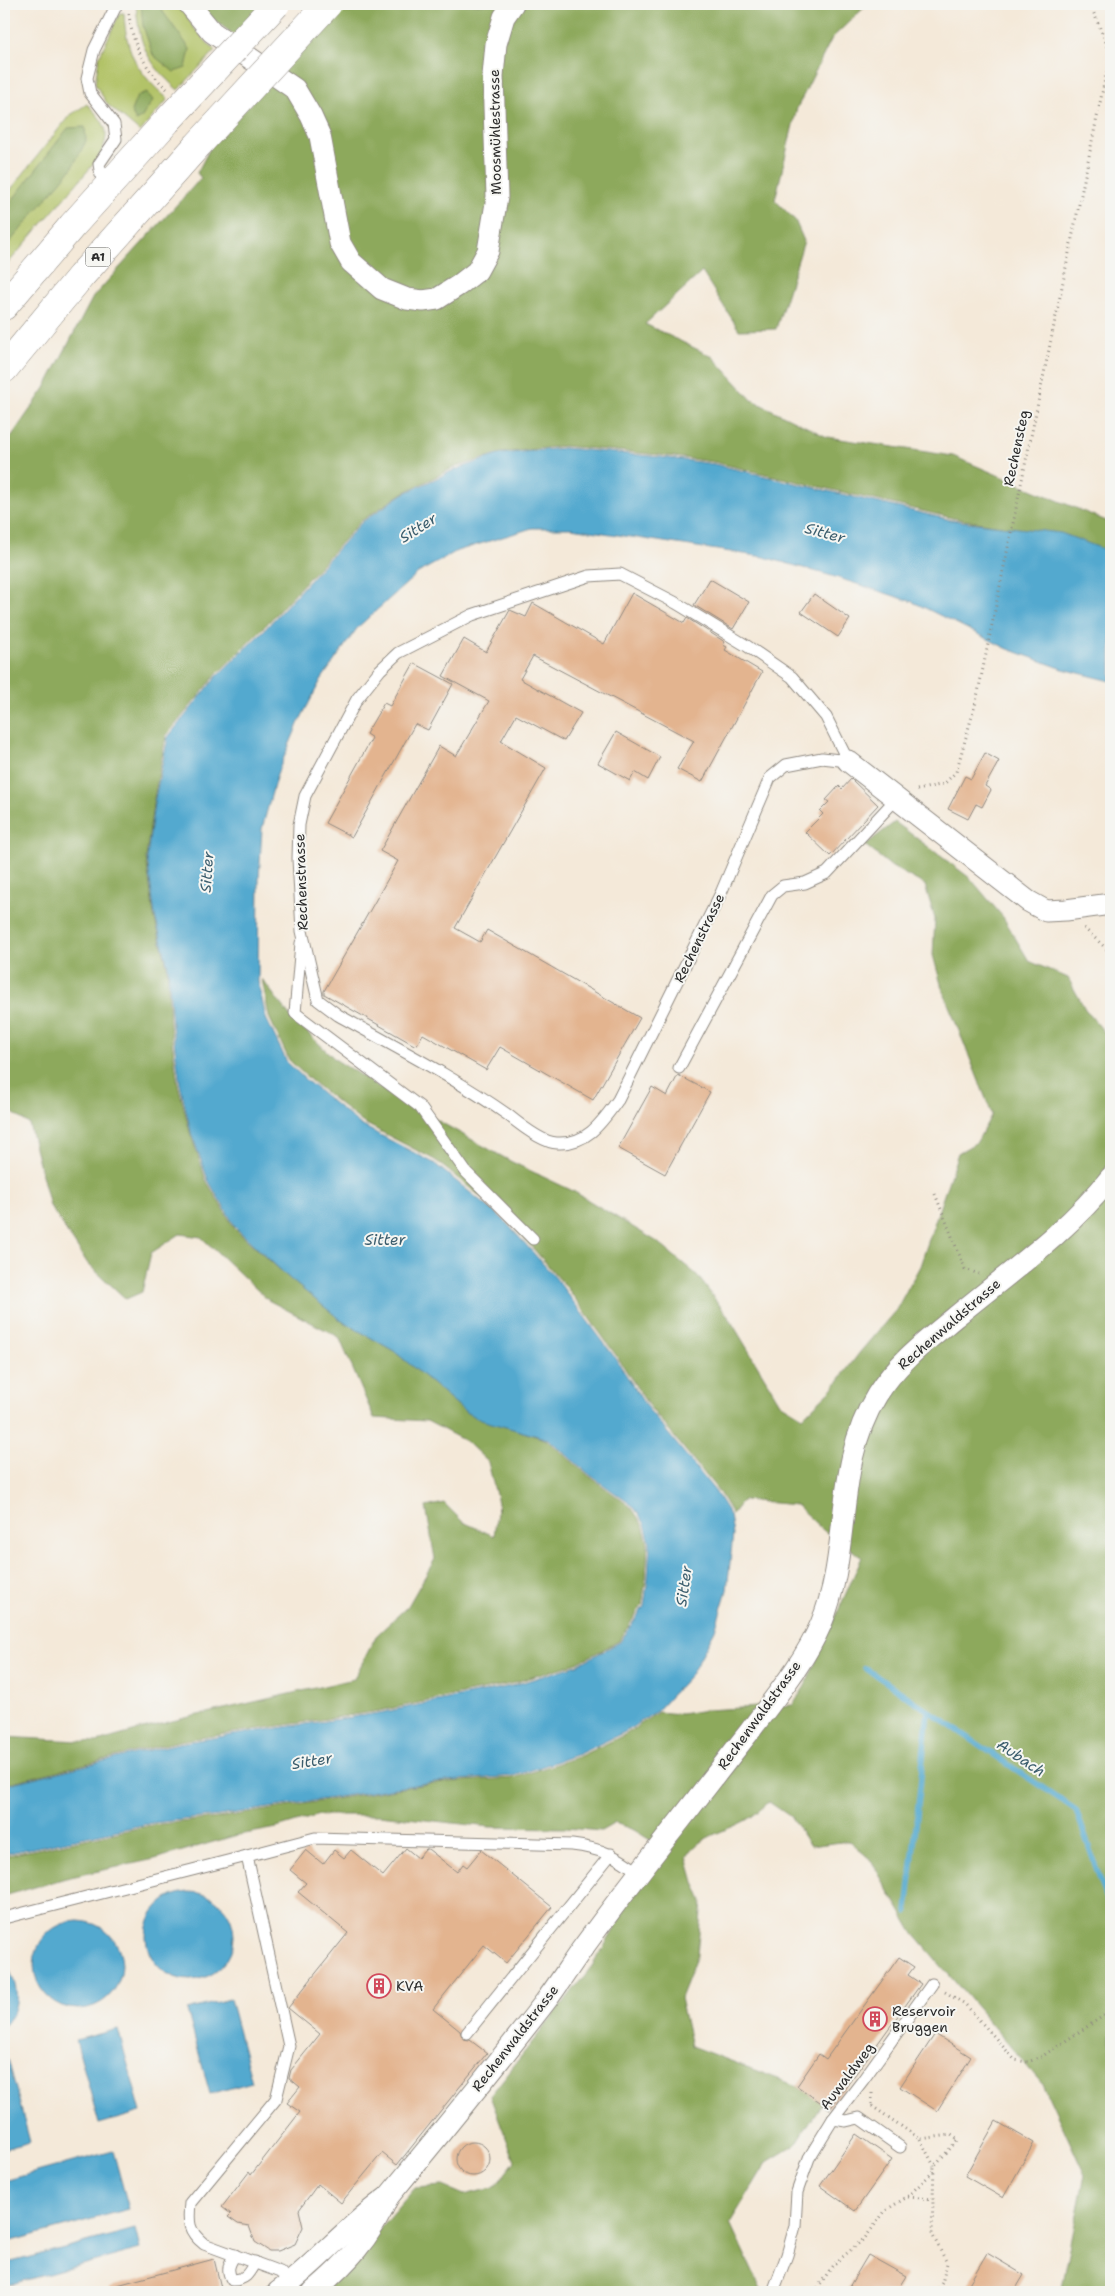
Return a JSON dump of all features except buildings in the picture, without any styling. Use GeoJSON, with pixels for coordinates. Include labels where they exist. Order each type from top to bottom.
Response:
{"type":"FeatureCollection","features":[{"type":"Feature","properties":{"kind":"highway"},"geometry":{"type":"LineString","coordinates":[[4,306],[167,121],[276,4]]}},
{"type":"Feature","properties":{"kind":"highway","name":"A1"},"geometry":{"type":"LineString","coordinates":[[4,369],[81,276],[196,147],[328,4]]}},
{"type":"Feature","properties":{"kind":"street","name":"Moosmühlestrasse"},"geometry":{"type":"LineString","coordinates":[[188,4],[212,32],[295,89],[320,136],[340,243],[351,262],[382,289],[407,299],[424,301],[437,298],[460,285],[477,271],[488,251],[496,197],[493,76],[496,44],[504,17],[513,4]]}},
{"type":"Feature","properties":{"kind":"street","name":"Rechenstrasse"},"geometry":{"type":"LineString","coordinates":[[848,761],[1028,902],[1046,911],[1111,904]]}},
{"type":"Feature","properties":{"kind":"street","name":"Rechenwaldstrasse"},"geometry":{"type":"LineString","coordinates":[[289,2289],[365,2214],[388,2197],[548,1999],[580,1952],[783,1688],[821,1624],[830,1596],[836,1567],[845,1489],[852,1456],[864,1420],[877,1395],[893,1373],[911,1354],[1068,1222],[1096,1196],[1111,1177]]}},
{"type":"Feature","properties":{"kind":"street","name":"Rechenwaldstrasse"},"geometry":{"type":"LineString","coordinates":[[313,2292],[338,2271],[359,2249],[377,2222],[388,2197]]}},
{"type":"Feature","properties":{"kind":"lane"},"geometry":{"type":"LineString","coordinates":[[104,191],[99,164],[116,139],[114,124],[90,93],[88,78],[94,50],[117,4]]}},
{"type":"Feature","properties":{"kind":"lane","name":"Rechenstrasse"},"geometry":{"type":"LineString","coordinates":[[620,574],[676,603],[747,646],[792,677],[826,717],[848,761],[822,758],[786,765],[770,778],[721,894],[618,1100],[597,1128],[579,1141],[555,1144],[529,1131],[482,1097],[338,1015],[318,1000],[302,931],[298,859],[299,825],[305,796],[357,699],[380,670],[398,653],[472,615],[589,576],[620,574]]}},
{"type":"Feature","properties":{"kind":"lane"},"geometry":{"type":"LineString","coordinates":[[679,1068],[772,895],[783,886],[805,883],[827,873],[896,799]]}},
{"type":"Feature","properties":{"kind":"lane"},"geometry":{"type":"LineString","coordinates":[[302,931],[296,1013],[420,1106],[466,1172],[533,1239]]}},
{"type":"Feature","properties":{"kind":"lane"},"geometry":{"type":"LineString","coordinates":[[4,1918],[315,1838],[572,1845],[595,1848],[611,1854],[639,1874]]}},
{"type":"Feature","properties":{"kind":"lane"},"geometry":{"type":"LineString","coordinates":[[467,2033],[611,1854]]}},
{"type":"Feature","properties":{"kind":"lane"},"geometry":{"type":"LineString","coordinates":[[247,1856],[290,2046],[276,2099],[190,2203],[188,2221],[194,2235],[204,2244],[280,2272],[289,2289]]}},
{"type":"Feature","properties":{"kind":"lane","name":"Auwaldweg"},"geometry":{"type":"LineString","coordinates":[[773,2292],[787,2255],[795,2226],[797,2192],[809,2158],[833,2119],[932,1984]]}},
{"type":"Feature","properties":{"kind":"lane"},"geometry":{"type":"LineString","coordinates":[[847,2100],[859,2118],[900,2147]]}},
{"type":"Feature","properties":{"kind":"lane"},"geometry":{"type":"LineString","coordinates":[[833,2119],[846,2121],[859,2118]]}},
{"type":"Feature","properties":{"kind":"lane"},"geometry":{"type":"LineString","coordinates":[[235,2255],[228,2265],[228,2274],[232,2280],[240,2280],[248,2274],[255,2262]]}},
{"type":"Feature","properties":{"kind":"path"},"geometry":{"type":"LineString","coordinates":[[1090,4],[1111,54]]}},
{"type":"Feature","properties":{"kind":"path"},"geometry":{"type":"LineString","coordinates":[[129,13],[130,23],[142,60],[151,74],[172,94]]}},
{"type":"Feature","properties":{"kind":"path","name":"Rechensteg"},"geometry":{"type":"LineString","coordinates":[[896,799],[903,793],[944,784],[956,772],[976,702],[1106,74],[1111,61]]}},
{"type":"Feature","properties":{"kind":"path"},"geometry":{"type":"LineString","coordinates":[[1066,910],[1111,953]]}},
{"type":"Feature","properties":{"kind":"path"},"geometry":{"type":"LineString","coordinates":[[935,1194],[965,1269],[998,1281]]}},
{"type":"Feature","properties":{"kind":"path"},"geometry":{"type":"LineString","coordinates":[[1106,1580],[1111,1579]]}},
{"type":"Feature","properties":{"kind":"path"},"geometry":{"type":"LineString","coordinates":[[932,1984],[964,2004],[1015,2060],[1028,2062],[1041,2056],[1111,2011]]}},
{"type":"Feature","properties":{"kind":"path"},"geometry":{"type":"LineString","coordinates":[[872,2106],[920,2139],[934,2166],[932,2234],[947,2263],[942,2283],[936,2292]]}},
{"type":"Feature","properties":{"kind":"path"},"geometry":{"type":"LineString","coordinates":[[920,2139],[951,2135],[958,2140],[934,2166]]}},
{"type":"Feature","properties":{"kind":"path"},"geometry":{"type":"LineString","coordinates":[[815,2292],[833,2265],[865,2238],[886,2210],[907,2197],[934,2171]]}},
{"type":"Feature","properties":{"kind":"path"},"geometry":{"type":"LineString","coordinates":[[907,2197],[933,2199]]}},
{"type":"Feature","properties":{"kind":"green space"},"geometry":{"type":"Polygon","coordinates":[[[136,4],[179,4],[193,27],[215,51],[178,90],[159,71],[146,52],[139,31],[136,4]]]}},
{"type":"Feature","properties":{"kind":"green space"},"geometry":{"type":"Polygon","coordinates":[[[141,4],[158,5],[190,49],[186,68],[174,72],[153,55],[143,26],[141,4]]]}},
{"type":"Feature","properties":{"kind":"green space"},"geometry":{"type":"Polygon","coordinates":[[[199,4],[263,4],[234,35],[204,12],[199,4]]]}},
{"type":"Feature","properties":{"kind":"green space"},"geometry":{"type":"Polygon","coordinates":[[[342,4],[868,4],[832,38],[797,108],[775,200],[795,220],[804,241],[776,329],[739,330],[702,272],[645,324],[713,357],[752,400],[827,437],[953,456],[1111,523],[1111,555],[1037,532],[952,518],[714,462],[564,446],[501,453],[453,468],[403,493],[361,521],[265,626],[216,675],[166,736],[153,803],[146,858],[154,916],[167,966],[170,1026],[178,1084],[190,1132],[206,1180],[235,1229],[290,1279],[342,1321],[394,1351],[467,1413],[547,1440],[589,1476],[631,1507],[643,1525],[648,1543],[642,1605],[619,1641],[577,1663],[510,1684],[379,1711],[179,1741],[4,1784],[4,1737],[97,1742],[172,1721],[354,1679],[376,1636],[408,1606],[435,1559],[426,1507],[444,1503],[463,1522],[494,1536],[498,1503],[488,1462],[467,1442],[427,1421],[374,1418],[339,1337],[268,1300],[201,1237],[180,1234],[151,1253],[142,1292],[126,1299],[88,1264],[50,1206],[29,1124],[4,1107],[4,447],[45,388],[93,297],[201,178],[197,173],[210,148],[342,4]]]}},
{"type":"Feature","properties":{"kind":"green space"},"geometry":{"type":"Polygon","coordinates":[[[120,13],[124,13],[125,27],[131,51],[141,71],[168,99],[140,132],[108,105],[95,84],[99,57],[120,13]]]}},
{"type":"Feature","properties":{"kind":"green space"},"geometry":{"type":"Polygon","coordinates":[[[146,92],[153,100],[142,117],[136,121],[131,111],[137,96],[146,92]]]}},
{"type":"Feature","properties":{"kind":"green space"},"geometry":{"type":"Polygon","coordinates":[[[87,104],[100,118],[106,130],[102,151],[97,160],[4,268],[4,198],[69,116],[87,104]]]}},
{"type":"Feature","properties":{"kind":"green space"},"geometry":{"type":"Polygon","coordinates":[[[85,127],[86,141],[72,168],[4,249],[4,211],[68,128],[85,127]]]}},
{"type":"Feature","properties":{"kind":"green space"},"geometry":{"type":"Polygon","coordinates":[[[895,822],[970,878],[1003,917],[1029,961],[1068,978],[1085,1009],[1111,1040],[1111,2292],[1061,2292],[1085,2175],[1044,2086],[914,1934],[870,1859],[849,1841],[810,1846],[791,1817],[769,1802],[743,1822],[699,1843],[687,1857],[702,1901],[697,1955],[680,1998],[691,2046],[797,2086],[822,2103],[795,2145],[767,2162],[730,2223],[762,2292],[325,2292],[415,2188],[443,2186],[464,2195],[494,2188],[515,2161],[490,2096],[592,1966],[619,1922],[626,1901],[655,1843],[634,1830],[615,1823],[601,1831],[566,1828],[490,1827],[379,1815],[319,1815],[277,1828],[234,1836],[155,1859],[66,1878],[4,1896],[4,1856],[152,1825],[218,1818],[433,1783],[514,1778],[580,1756],[626,1734],[658,1712],[681,1714],[706,1710],[793,1705],[805,1686],[862,1557],[823,1530],[796,1505],[743,1500],[732,1514],[717,1489],[648,1405],[618,1358],[568,1289],[505,1216],[435,1160],[362,1122],[309,1079],[289,1060],[269,1017],[262,979],[288,1014],[336,1060],[390,1094],[512,1162],[573,1191],[656,1241],[697,1275],[729,1318],[780,1403],[803,1417],[833,1388],[860,1352],[896,1310],[920,1266],[958,1153],[977,1142],[992,1114],[942,988],[933,955],[935,919],[925,885],[892,867],[865,845],[895,822]]]}},
{"type":"Feature","properties":{"kind":"water","name":"Sitter"},"geometry":{"type":"Polygon","coordinates":[[[564,448],[714,464],[951,520],[1061,533],[1111,552],[1111,681],[1063,669],[1008,649],[913,602],[832,576],[764,557],[571,528],[532,528],[457,551],[418,573],[358,627],[321,680],[299,722],[277,774],[262,829],[259,879],[258,981],[266,1018],[287,1062],[307,1081],[361,1125],[434,1163],[503,1219],[555,1277],[616,1359],[646,1406],[715,1491],[730,1515],[733,1535],[727,1590],[715,1630],[692,1673],[657,1711],[625,1732],[579,1754],[514,1776],[433,1782],[218,1816],[152,1823],[4,1854],[4,1785],[179,1743],[379,1713],[511,1686],[577,1665],[620,1642],[644,1606],[650,1543],[645,1524],[633,1506],[590,1475],[548,1439],[481,1420],[467,1413],[394,1351],[342,1321],[290,1279],[236,1228],[208,1180],[191,1132],[180,1084],[172,1026],[168,966],[155,916],[147,858],[154,803],[168,737],[217,676],[266,628],[362,522],[403,494],[454,470],[501,454],[564,448]]]}},
{"type":"Feature","properties":{"kind":"water"},"geometry":{"type":"Polygon","coordinates":[[[190,1892],[207,1895],[215,1899],[227,1911],[231,1919],[234,1936],[231,1953],[227,1961],[215,1973],[207,1977],[190,1980],[173,1977],[165,1973],[153,1961],[149,1953],[146,1936],[149,1919],[153,1911],[165,1899],[173,1895],[190,1892]]]}},
{"type":"Feature","properties":{"kind":"water"},"geometry":{"type":"Polygon","coordinates":[[[78,1921],[95,1924],[103,1928],[115,1940],[119,1948],[122,1965],[119,1982],[115,1990],[103,2002],[95,2006],[78,2009],[61,2006],[53,2002],[41,1990],[37,1982],[34,1965],[37,1948],[41,1940],[53,1928],[61,1924],[78,1921]]]}},
{"type":"Feature","properties":{"kind":"water"},"geometry":{"type":"Polygon","coordinates":[[[4,1961],[13,1977],[16,2002],[10,2018],[4,2026],[4,1961]]]}},
{"type":"Feature","properties":{"kind":"water"},"geometry":{"type":"Polygon","coordinates":[[[230,1999],[252,2082],[210,2094],[187,2010],[230,1999]]]}},
{"type":"Feature","properties":{"kind":"water"},"geometry":{"type":"Polygon","coordinates":[[[118,2029],[141,2112],[99,2124],[76,2040],[118,2029]]]}},
{"type":"Feature","properties":{"kind":"water"},"geometry":{"type":"Polygon","coordinates":[[[8,2059],[30,2142],[4,2149],[4,2060],[8,2059]]]}},
{"type":"Feature","properties":{"kind":"water"},"geometry":{"type":"Polygon","coordinates":[[[113,2151],[129,2209],[4,2243],[4,2181],[113,2151]]]}},
{"type":"Feature","properties":{"kind":"water"},"geometry":{"type":"Polygon","coordinates":[[[135,2229],[140,2249],[4,2286],[4,2264],[135,2229]]]}},
{"type":"Feature","properties":{"kind":"waterway","name":"Aubach"},"geometry":{"type":"LineString","coordinates":[[865,1668],[1076,1810],[1111,1910]]}},
{"type":"Feature","properties":{"kind":"waterway"},"geometry":{"type":"LineString","coordinates":[[907,1912],[928,1710]]}},
{"type":"Feature","properties":{"kind":"place","name":"KVA"},"geometry":{"type":"Point","coordinates":[379,1986]}},
{"type":"Feature","properties":{"kind":"place","name":"Reservoir Bruggen"},"geometry":{"type":"Point","coordinates":[875,2019]}}]}
